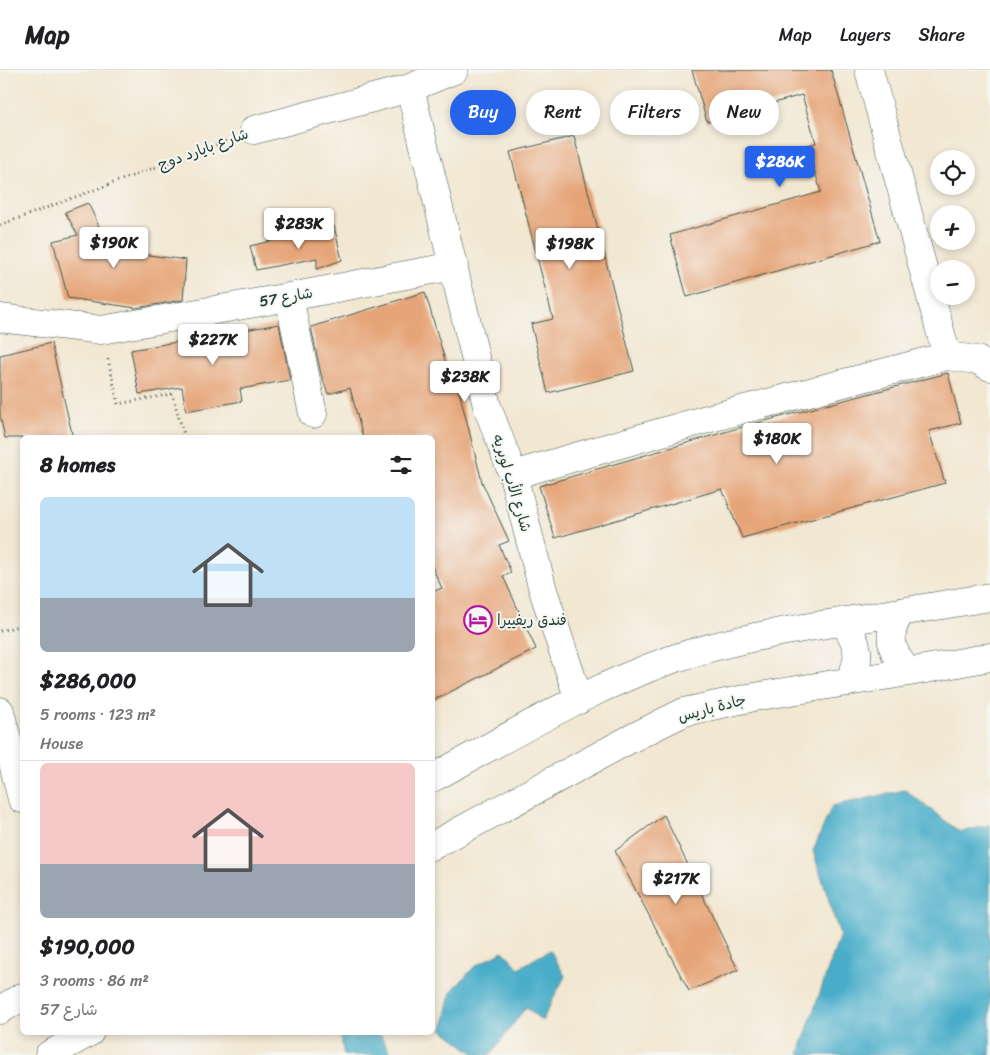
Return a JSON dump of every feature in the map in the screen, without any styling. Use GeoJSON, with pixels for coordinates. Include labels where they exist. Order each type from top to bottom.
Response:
{"type":"FeatureCollection","features":[{"type":"Feature","properties":{"kind":"main road","name":"شارع بايارد دوج"},"geometry":{"type":"LineString","coordinates":[[254,130],[410,88],[454,70]]}},
{"type":"Feature","properties":{"kind":"main road"},"geometry":{"type":"LineString","coordinates":[[869,70],[947,356]]}},
{"type":"Feature","properties":{"kind":"main road","name":"شارع الأب لوبريه"},"geometry":{"type":"LineString","coordinates":[[410,88],[487,406],[513,475],[543,590],[579,700]]}},
{"type":"Feature","properties":{"kind":"main road","name":"شارع 57"},"geometry":{"type":"LineString","coordinates":[[0,318],[101,330],[454,266]]}},
{"type":"Feature","properties":{"kind":"main road"},"geometry":{"type":"LineString","coordinates":[[289,297],[313,414]]}},
{"type":"Feature","properties":{"kind":"main road"},"geometry":{"type":"LineString","coordinates":[[513,475],[707,420],[947,356],[977,360],[990,367]]}},
{"type":"Feature","properties":{"kind":"main road"},"geometry":{"type":"LineString","coordinates":[[435,776],[579,700],[618,681],[671,660],[730,643],[788,630],[990,597]]}},
{"type":"Feature","properties":{"kind":"main road"},"geometry":{"type":"LineString","coordinates":[[902,612],[895,620],[891,630],[892,644],[902,666],[909,672]]}},
{"type":"Feature","properties":{"kind":"main road"},"geometry":{"type":"LineString","coordinates":[[843,622],[853,637],[858,656],[855,672],[848,682]]}},
{"type":"Feature","properties":{"kind":"main road","name":"جادة باريس"},"geometry":{"type":"LineString","coordinates":[[435,844],[684,712],[754,697],[990,657]]}},
{"type":"Feature","properties":{"kind":"main road"},"geometry":{"type":"LineString","coordinates":[[0,711],[20,792]]}},
{"type":"Feature","properties":{"kind":"main road"},"geometry":{"type":"LineString","coordinates":[[0,1010],[20,998]]}},
{"type":"Feature","properties":{"kind":"main road"},"geometry":{"type":"LineString","coordinates":[[49,1055],[85,1035]]}},
{"type":"Feature","properties":{"kind":"path","name":"شارع بايارد دوج"},"geometry":{"type":"LineString","coordinates":[[0,225],[254,130]]}},
{"type":"Feature","properties":{"kind":"path"},"geometry":{"type":"LineString","coordinates":[[101,330],[118,404],[172,394],[184,435]]}},
{"type":"Feature","properties":{"kind":"path"},"geometry":{"type":"LineString","coordinates":[[0,631],[20,626]]}},
{"type":"Feature","properties":{"kind":"water"},"geometry":{"type":"Polygon","coordinates":[[[905,790],[960,832],[990,825],[990,1055],[800,1055],[799,1053],[840,935],[813,851],[832,806],[905,790]]]}},
{"type":"Feature","properties":{"kind":"water"},"geometry":{"type":"Polygon","coordinates":[[[550,950],[565,976],[542,1021],[526,1007],[490,1055],[476,1055],[443,1030],[451,992],[475,966],[503,951],[519,968],[550,950]]]}},
{"type":"Feature","properties":{"kind":"water"},"geometry":{"type":"Polygon","coordinates":[[[340,1035],[380,1035],[392,1055],[344,1055],[340,1035]]]}},
{"type":"Feature","properties":{"kind":"building"},"geometry":{"type":"Polygon","coordinates":[[[692,70],[831,70],[880,241],[687,297],[670,235],[821,192],[807,145],[816,143],[802,95],[779,102],[779,90],[709,90],[709,121],[707,122],[692,70]]]}},
{"type":"Feature","properties":{"kind":"building"},"geometry":{"type":"Polygon","coordinates":[[[574,136],[634,371],[548,393],[531,324],[553,319],[510,152],[574,136]]]}},
{"type":"Feature","properties":{"kind":"building"},"geometry":{"type":"Polygon","coordinates":[[[88,203],[113,256],[127,252],[186,260],[183,300],[136,308],[68,298],[53,241],[78,235],[65,212],[88,203]]]}},
{"type":"Feature","properties":{"kind":"building"},"geometry":{"type":"Polygon","coordinates":[[[334,226],[342,260],[317,269],[317,258],[256,270],[250,246],[334,226]]]}},
{"type":"Feature","properties":{"kind":"building"},"geometry":{"type":"Polygon","coordinates":[[[425,292],[452,384],[457,383],[482,482],[509,541],[499,545],[511,572],[503,576],[536,649],[435,700],[435,591],[442,588],[435,573],[435,435],[362,435],[350,388],[328,394],[321,374],[311,327],[425,292]]]}},
{"type":"Feature","properties":{"kind":"building"},"geometry":{"type":"Polygon","coordinates":[[[279,324],[290,380],[240,389],[242,401],[186,411],[182,387],[139,394],[131,350],[279,324]]]}},
{"type":"Feature","properties":{"kind":"building"},"geometry":{"type":"Polygon","coordinates":[[[51,343],[72,435],[20,435],[20,438],[5,438],[0,416],[0,355],[51,343]]]}},
{"type":"Feature","properties":{"kind":"building"},"geometry":{"type":"Polygon","coordinates":[[[948,373],[961,423],[929,431],[945,483],[742,538],[722,489],[555,538],[539,486],[742,427],[948,373]]]}},
{"type":"Feature","properties":{"kind":"building"},"geometry":{"type":"Polygon","coordinates":[[[664,815],[738,970],[689,991],[615,851],[664,815]]]}},
{"type":"Feature","properties":{"kind":"place","name":"فندق ريفييرا"},"geometry":{"type":"Point","coordinates":[478,620]}}]}
